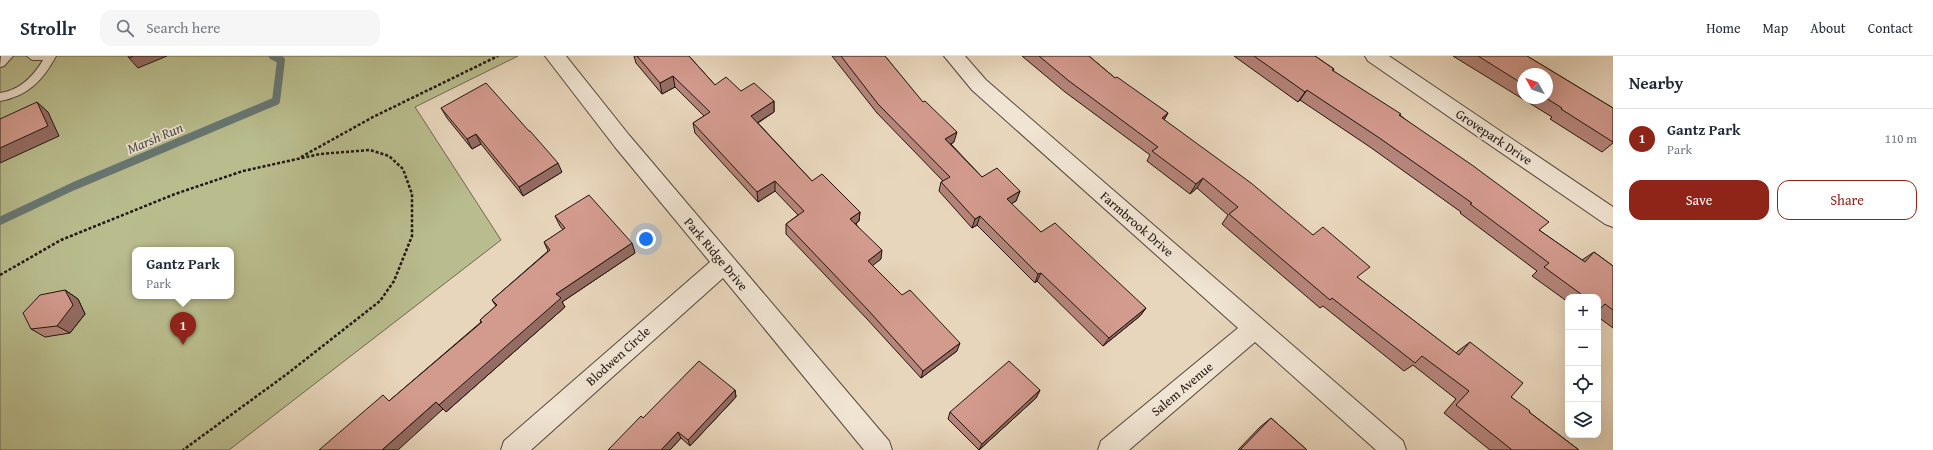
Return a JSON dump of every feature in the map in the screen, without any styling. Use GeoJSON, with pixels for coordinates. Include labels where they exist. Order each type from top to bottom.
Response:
{"type":"FeatureCollection","features":[{"type":"Feature","properties":{"kind":"street","name":"Park Ridge Drive"},"geometry":{"type":"LineString","coordinates":[[554,56],[622,141],[880,450]]}},
{"type":"Feature","properties":{"kind":"street","name":"Farmbrook Drive"},"geometry":{"type":"LineString","coordinates":[[954,56],[979,85],[1394,450]]}},
{"type":"Feature","properties":{"kind":"street","name":"Grovepark Drive"},"geometry":{"type":"LineString","coordinates":[[1375,56],[1613,218]]}},
{"type":"Feature","properties":{"kind":"street","name":"Blodwen Circle"},"geometry":{"type":"LineString","coordinates":[[513,450],[724,263]]}},
{"type":"Feature","properties":{"kind":"street","name":"Salem Avenue"},"geometry":{"type":"LineString","coordinates":[[1110,450],[1255,328]]}},
{"type":"Feature","properties":{"kind":"lane"},"geometry":{"type":"LineString","coordinates":[[0,63],[8,56]]}},
{"type":"Feature","properties":{"kind":"lane"},"geometry":{"type":"LineString","coordinates":[[32,56],[50,56]]}},
{"type":"Feature","properties":{"kind":"lane"},"geometry":{"type":"LineString","coordinates":[[0,97],[22,90],[36,78],[50,56]]}},
{"type":"Feature","properties":{"kind":"path"},"geometry":{"type":"LineString","coordinates":[[297,159],[373,117],[498,56]]}},
{"type":"Feature","properties":{"kind":"path"},"geometry":{"type":"LineString","coordinates":[[0,275],[62,240],[175,194],[243,171],[320,154],[370,150],[389,156],[403,169],[412,194],[412,236],[394,281],[380,301],[287,374],[182,450]]}},
{"type":"Feature","properties":{"kind":"green space"},"geometry":{"type":"Polygon","coordinates":[[[0,56],[518,56],[415,107],[501,240],[229,450],[0,450],[0,56]]]}},
{"type":"Feature","properties":{"kind":"building"},"geometry":{"type":"Polygon","coordinates":[[[637,56],[689,56],[715,85],[726,77],[741,91],[754,83],[774,101],[751,116],[812,181],[822,174],[860,212],[850,219],[882,250],[868,261],[902,295],[910,290],[960,343],[923,371],[868,310],[786,224],[804,211],[775,181],[757,192],[693,123],[710,112],[673,76],[660,83],[637,56]]]}},
{"type":"Feature","properties":{"kind":"building"},"geometry":{"type":"Polygon","coordinates":[[[841,56],[885,56],[923,102],[925,101],[957,132],[945,139],[982,177],[997,168],[1020,191],[1007,199],[1041,232],[1055,223],[1146,308],[1109,338],[1041,273],[1038,274],[980,216],[975,219],[941,182],[950,177],[878,104],[841,56]]]}},
{"type":"Feature","properties":{"kind":"building"},"geometry":{"type":"Polygon","coordinates":[[[1039,56],[1089,56],[1115,78],[1117,77],[1168,113],[1162,118],[1251,183],[1313,235],[1323,227],[1370,267],[1357,277],[1459,355],[1470,342],[1523,383],[1511,397],[1579,450],[1512,450],[1456,405],[1469,391],[1422,356],[1415,363],[1332,298],[1330,300],[1229,214],[1238,207],[1203,178],[1196,184],[1152,151],[1158,147],[1069,81],[1039,56]]]}},
{"type":"Feature","properties":{"kind":"building"},"geometry":{"type":"Polygon","coordinates":[[[1254,56],[1315,56],[1334,69],[1332,70],[1401,114],[1399,115],[1472,165],[1549,222],[1539,230],[1585,262],[1594,252],[1613,266],[1613,310],[1605,304],[1601,308],[1601,294],[1581,294],[1544,267],[1549,263],[1470,204],[1472,203],[1378,137],[1307,90],[1305,92],[1254,56]]]}},
{"type":"Feature","properties":{"kind":"building"},"geometry":{"type":"Polygon","coordinates":[[[1478,56],[1527,56],[1547,68],[1517,68],[1517,80],[1478,56]]]}},
{"type":"Feature","properties":{"kind":"building"},"geometry":{"type":"Polygon","coordinates":[[[1553,72],[1613,108],[1613,142],[1561,109],[1562,108],[1553,102],[1553,72]]]}},
{"type":"Feature","properties":{"kind":"building"},"geometry":{"type":"Polygon","coordinates":[[[486,83],[558,163],[519,187],[476,134],[467,139],[441,108],[486,83]]]}},
{"type":"Feature","properties":{"kind":"building"},"geometry":{"type":"Polygon","coordinates":[[[37,102],[48,126],[0,148],[0,119],[37,102]]]}},
{"type":"Feature","properties":{"kind":"building"},"geometry":{"type":"Polygon","coordinates":[[[589,195],[632,243],[556,294],[561,298],[439,405],[436,402],[382,450],[319,450],[383,395],[389,401],[482,322],[480,320],[497,305],[492,300],[550,250],[544,242],[565,228],[555,216],[589,195]]]}},
{"type":"Feature","properties":{"kind":"building"},"geometry":{"type":"Polygon","coordinates":[[[65,290],[73,305],[57,326],[31,329],[23,313],[40,295],[65,290]]]}},
{"type":"Feature","properties":{"kind":"building"},"geometry":{"type":"Polygon","coordinates":[[[699,361],[735,390],[688,440],[678,432],[661,450],[608,450],[641,416],[643,418],[699,361]]]}},
{"type":"Feature","properties":{"kind":"building"},"geometry":{"type":"Polygon","coordinates":[[[1009,361],[1040,390],[982,444],[950,412],[1009,361]]]}},
{"type":"Feature","properties":{"kind":"building"},"geometry":{"type":"Polygon","coordinates":[[[1271,418],[1307,450],[1240,450],[1271,418]]]}},
{"type":"Feature","properties":{"kind":"waterway","name":"Marsh Run"},"geometry":{"type":"LineString","coordinates":[[0,221],[74,186],[276,101],[281,60],[273,56]]}},
{"type":"Feature","properties":{"kind":"place","name":"Gantz Park"},"geometry":{"type":"Point","coordinates":[183,345]}}]}
